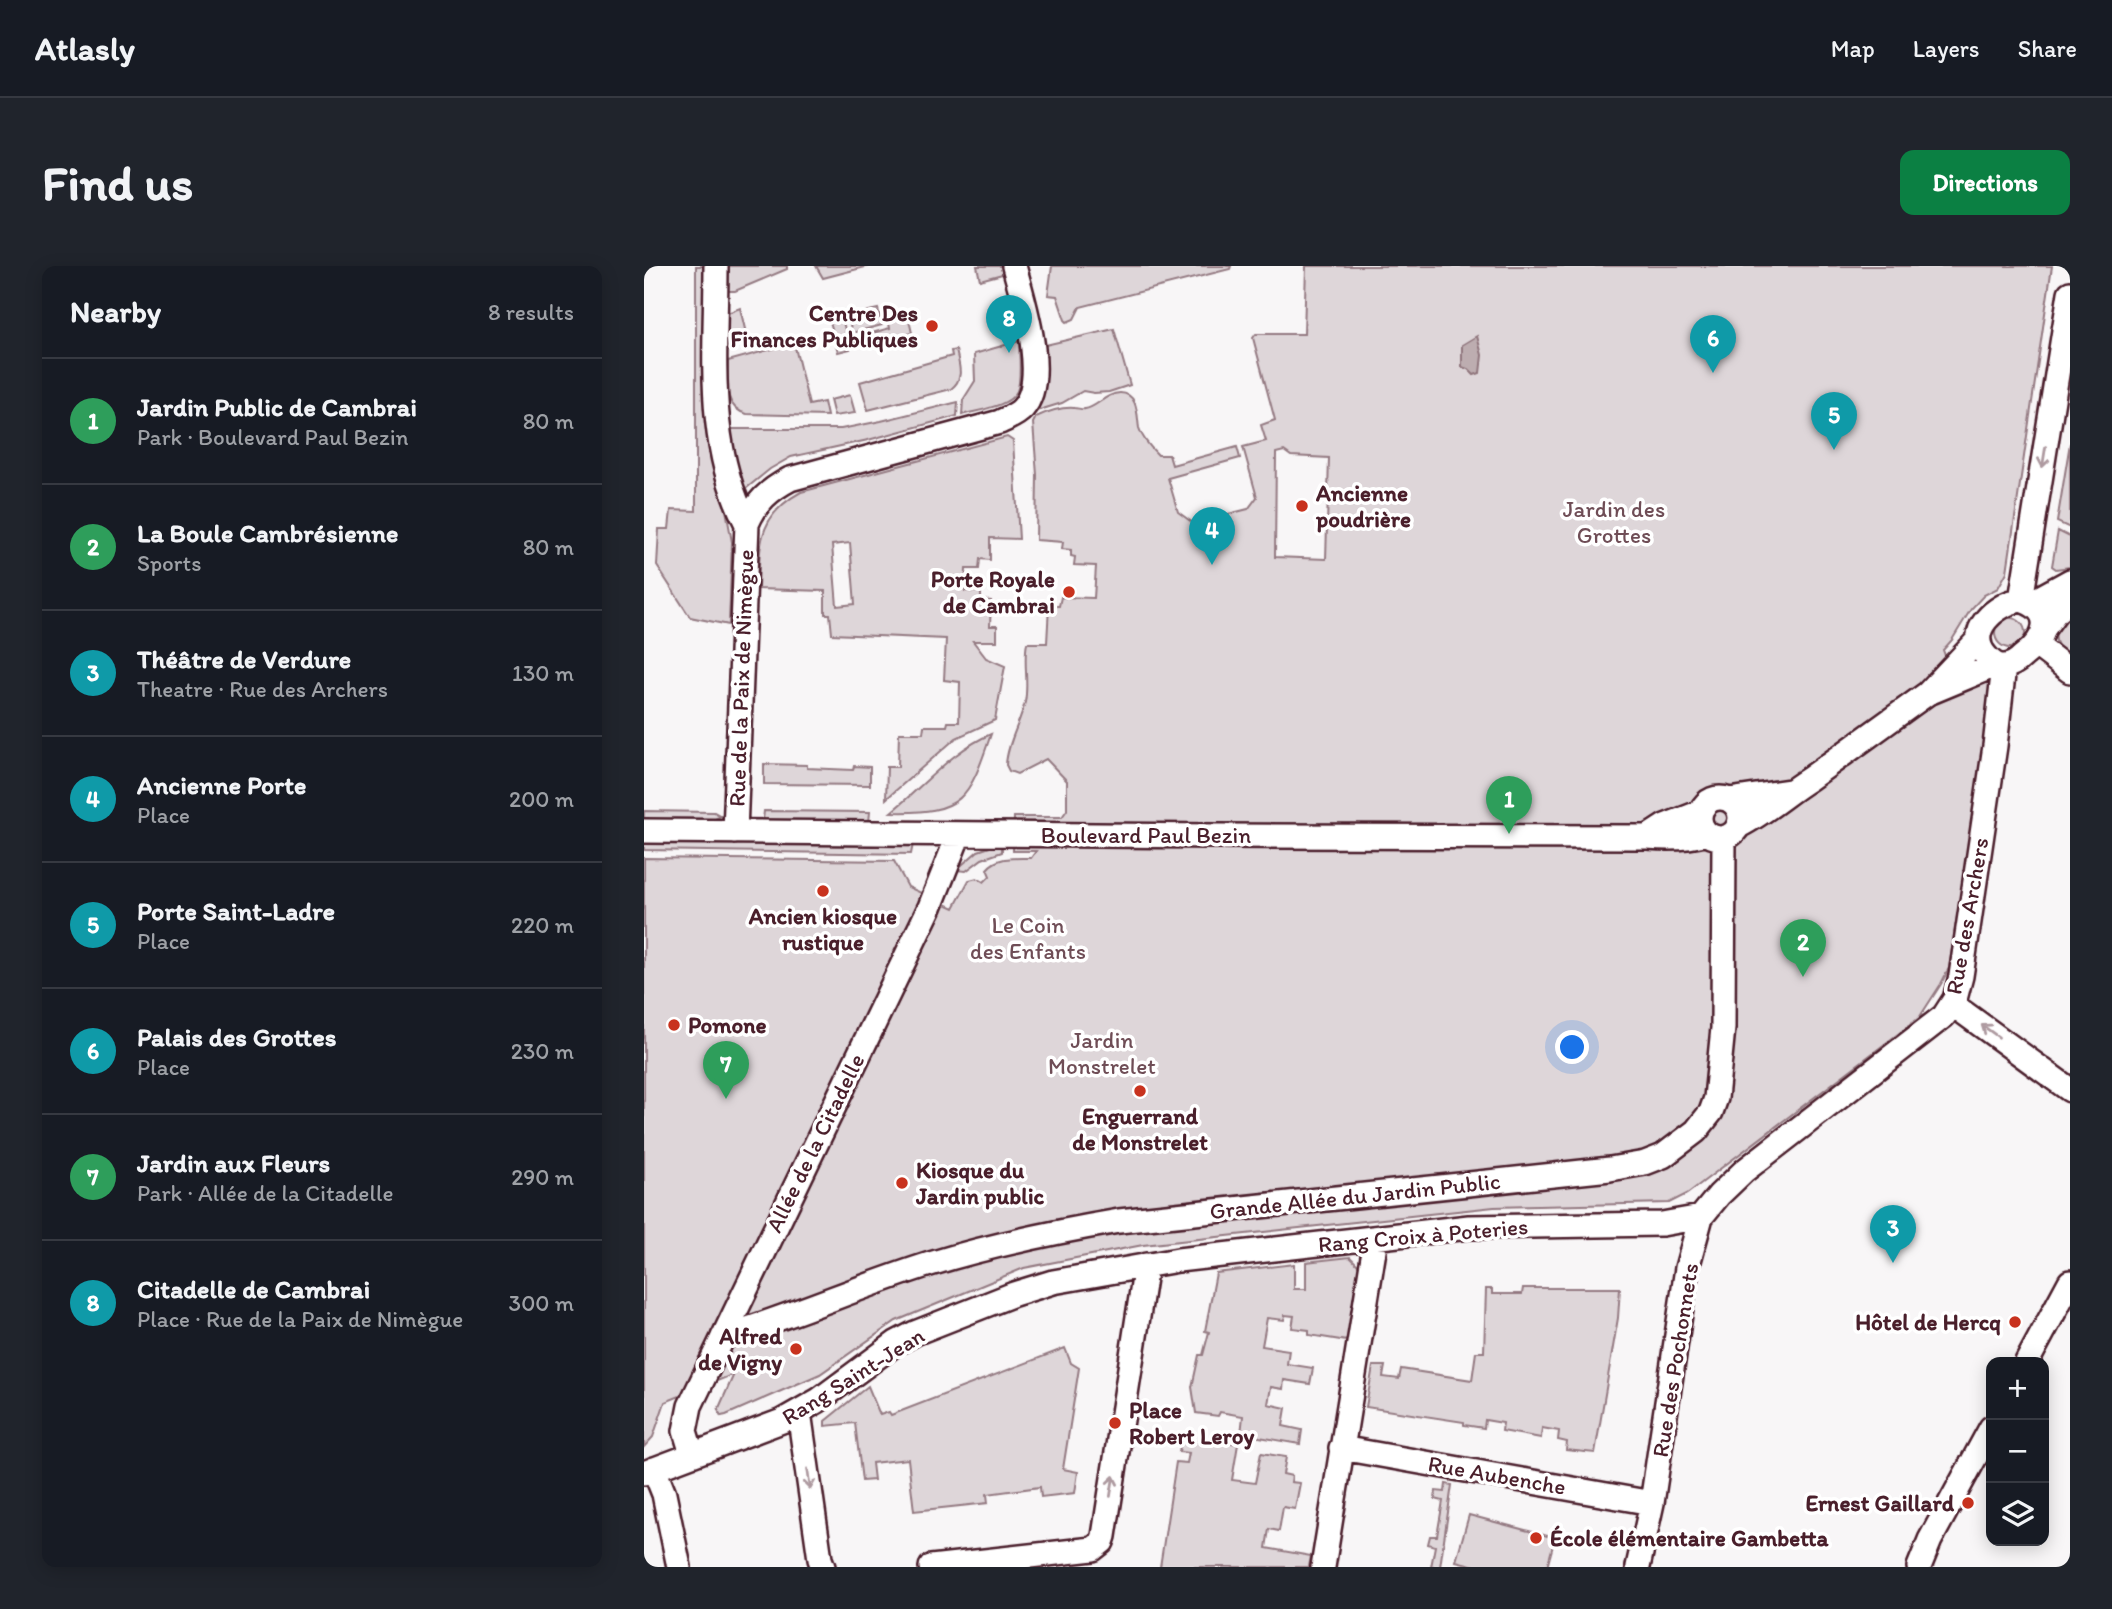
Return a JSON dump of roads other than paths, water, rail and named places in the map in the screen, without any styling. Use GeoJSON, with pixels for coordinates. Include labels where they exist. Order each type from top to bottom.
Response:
{"type":"FeatureCollection","features":[{"type":"Feature","properties":{"kind":"street","name":"Rue de la Paix de Nimègue"},"geometry":{"type":"LineString","coordinates":[[716,266],[716,430],[734,499],[747,524]]}},
{"type":"Feature","properties":{"kind":"street","name":"Rue de la Paix de Nimègue"},"geometry":{"type":"LineString","coordinates":[[735,832],[747,524],[758,502],[768,492],[790,479],[1000,422],[1023,408],[1031,392],[1034,353],[1014,266]]}},
{"type":"Feature","properties":{"kind":"street"},"geometry":{"type":"LineString","coordinates":[[2026,602],[2070,293]]}},
{"type":"Feature","properties":{"kind":"street"},"geometry":{"type":"LineString","coordinates":[[2070,581],[2026,602],[2007,604],[1990,616],[1979,631],[1981,651],[2000,665],[2021,658],[2041,636],[2056,612],[2070,600]]}},
{"type":"Feature","properties":{"kind":"street"},"geometry":{"type":"LineString","coordinates":[[2026,602],[2038,611],[2041,636],[2070,671]]}},
{"type":"Feature","properties":{"kind":"street","name":"Boulevard Paul Bezin"},"geometry":{"type":"LineString","coordinates":[[644,831],[1648,836],[1665,826],[1718,827],[1767,810],[1789,791],[1928,693],[1978,640]]}},
{"type":"Feature","properties":{"kind":"street","name":"Boulevard Paul Bezin"},"geometry":{"type":"LineString","coordinates":[[1928,693],[2000,665]]}},
{"type":"Feature","properties":{"kind":"street","name":"Rue des Archers"},"geometry":{"type":"LineString","coordinates":[[1701,1217],[1744,1171],[1923,1033],[1944,1016],[1952,1004],[1961,976],[1995,746],[2000,665]]}},
{"type":"Feature","properties":{"kind":"street","name":"Boulevard Paul Bezin"},"geometry":{"type":"LineString","coordinates":[[1718,827],[1706,804],[1714,799],[1744,800],[1768,792],[1789,791]]}},
{"type":"Feature","properties":{"kind":"street","name":"Grande Allée du Jardin Public"},"geometry":{"type":"LineString","coordinates":[[723,1337],[932,1264],[1036,1236],[1119,1221],[1610,1169],[1645,1163],[1662,1156],[1696,1131],[1711,1112],[1716,1097],[1723,1028],[1718,827],[1739,811],[1730,800]]}},
{"type":"Feature","properties":{"kind":"street","name":"Allée de la Citadelle"},"geometry":{"type":"LineString","coordinates":[[692,1454],[686,1436],[686,1420],[723,1337],[930,907],[959,834]]}},
{"type":"Feature","properties":{"kind":"street"},"geometry":{"type":"LineString","coordinates":[[1952,1004],[2070,1090]]}},
{"type":"Feature","properties":{"kind":"street","name":"Rang Croix à Poteries"},"geometry":{"type":"LineString","coordinates":[[1146,1265],[1480,1226],[1652,1224],[1701,1217]]}},
{"type":"Feature","properties":{"kind":"street","name":"Rue des Pochonnets"},"geometry":{"type":"LineString","coordinates":[[1638,1567],[1652,1503],[1687,1268],[1701,1217]]}},
{"type":"Feature","properties":{"kind":"street"},"geometry":{"type":"LineString","coordinates":[[1323,1567],[1376,1238]]}},
{"type":"Feature","properties":{"kind":"street"},"geometry":{"type":"LineString","coordinates":[[931,1567],[1094,1558],[1104,1536],[1146,1265]]}},
{"type":"Feature","properties":{"kind":"street","name":"Rang Saint-Jean"},"geometry":{"type":"LineString","coordinates":[[649,1471],[770,1427],[819,1400],[896,1343],[940,1323],[1045,1284],[1146,1265]]}},
{"type":"Feature","properties":{"kind":"street"},"geometry":{"type":"LineString","coordinates":[[2030,1357],[2070,1282]]}},
{"type":"Feature","properties":{"kind":"street"},"geometry":{"type":"LineString","coordinates":[[799,1412],[823,1567]]}},
{"type":"Feature","properties":{"kind":"street"},"geometry":{"type":"LineString","coordinates":[[1919,1567],[1930,1540],[1986,1437]]}},
{"type":"Feature","properties":{"kind":"street","name":"Rue Aubenche"},"geometry":{"type":"LineString","coordinates":[[1341,1448],[1652,1503]]}},
{"type":"Feature","properties":{"kind":"street"},"geometry":{"type":"LineString","coordinates":[[649,1471],[664,1493],[679,1567]]}},
{"type":"Feature","properties":{"kind":"place","name":"Centre Des Finances Publiques"},"geometry":{"type":"Point","coordinates":[932,326]}},
{"type":"Feature","properties":{"kind":"place","name":"Citadelle de Cambrai"},"geometry":{"type":"Point","coordinates":[1009,353]}},
{"type":"Feature","properties":{"kind":"place","name":"Palais des Grottes"},"geometry":{"type":"Point","coordinates":[1713,373]}},
{"type":"Feature","properties":{"kind":"place","name":"Porte Saint-Ladre"},"geometry":{"type":"Point","coordinates":[1834,450]}},
{"type":"Feature","properties":{"kind":"place","name":"Ancienne poudrière"},"geometry":{"type":"Point","coordinates":[1302,506]}},
{"type":"Feature","properties":{"kind":"place","name":"Ancienne Porte"},"geometry":{"type":"Point","coordinates":[1212,565]}},
{"type":"Feature","properties":{"kind":"place","name":"Porte Royale de Cambrai"},"geometry":{"type":"Point","coordinates":[1069,592]}},
{"type":"Feature","properties":{"kind":"place","name":"Jardin Public de Cambrai"},"geometry":{"type":"Point","coordinates":[1509,834]}},
{"type":"Feature","properties":{"kind":"place","name":"Ancien kiosque rustique"},"geometry":{"type":"Point","coordinates":[823,891]}},
{"type":"Feature","properties":{"kind":"place","name":"La Boule Cambrésienne"},"geometry":{"type":"Point","coordinates":[1803,977]}},
{"type":"Feature","properties":{"kind":"place","name":"Pomone"},"geometry":{"type":"Point","coordinates":[674,1025]}},
{"type":"Feature","properties":{"kind":"place","name":"Enguerrand de Monstrelet"},"geometry":{"type":"Point","coordinates":[1140,1091]}},
{"type":"Feature","properties":{"kind":"place","name":"Jardin aux Fleurs"},"geometry":{"type":"Point","coordinates":[726,1099]}},
{"type":"Feature","properties":{"kind":"place","name":"Kiosque du Jardin public"},"geometry":{"type":"Point","coordinates":[902,1183]}},
{"type":"Feature","properties":{"kind":"place","name":"Théâtre de Verdure"},"geometry":{"type":"Point","coordinates":[1893,1263]}},
{"type":"Feature","properties":{"kind":"place","name":"Hôtel de Hercq"},"geometry":{"type":"Point","coordinates":[2015,1322]}},
{"type":"Feature","properties":{"kind":"place","name":"Alfred de Vigny"},"geometry":{"type":"Point","coordinates":[796,1349]}},
{"type":"Feature","properties":{"kind":"place","name":"Place Robert Leroy"},"geometry":{"type":"Point","coordinates":[1115,1423]}},
{"type":"Feature","properties":{"kind":"place","name":"Ernest Gaillard"},"geometry":{"type":"Point","coordinates":[1968,1503]}},
{"type":"Feature","properties":{"kind":"place","name":"École élémentaire Gambetta"},"geometry":{"type":"Point","coordinates":[1536,1538]}},
{"type":"Feature","properties":{"kind":"park label","name":"Jardin des Grottes"},"geometry":{"type":"Point","coordinates":[1614,522]}},
{"type":"Feature","properties":{"kind":"park label","name":"Le Coin des Enfants"},"geometry":{"type":"Point","coordinates":[1028,938]}},
{"type":"Feature","properties":{"kind":"park label","name":"Jardin Monstrelet"},"geometry":{"type":"Point","coordinates":[1102,1053]}}]}
